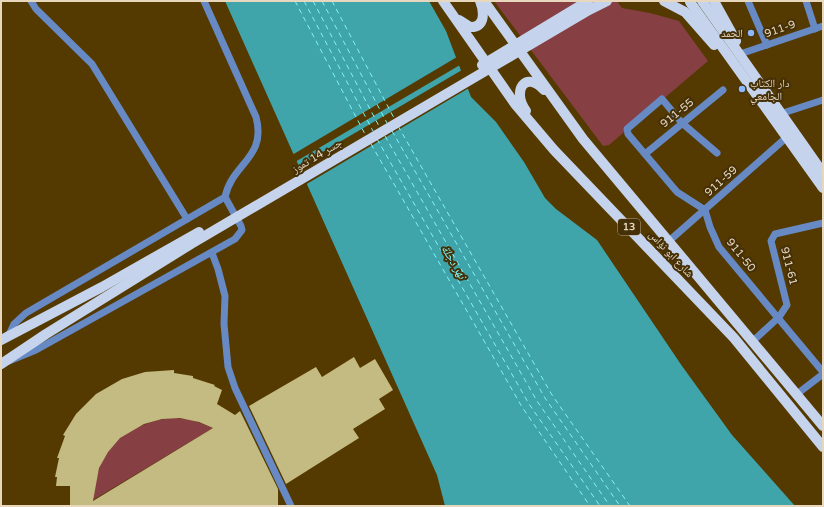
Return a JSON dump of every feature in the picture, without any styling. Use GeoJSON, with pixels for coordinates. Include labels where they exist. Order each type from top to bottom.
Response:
{"type":"FeatureCollection","features":[{"type":"Feature","properties":{"kind":"main road"},"geometry":{"type":"LineString","coordinates":[[443,1],[463,24],[475,28],[482,22],[483,7],[480,1]]}},
{"type":"Feature","properties":{"kind":"main road","name":"شارع ابو نؤاس"},"geometry":{"type":"LineString","coordinates":[[443,1],[514,104],[554,150],[734,338],[823,447]]}},
{"type":"Feature","properties":{"kind":"main road","name":"شارع ابو نؤاس"},"geometry":{"type":"LineString","coordinates":[[484,1],[583,139],[823,426]]}},
{"type":"Feature","properties":{"kind":"main road","name":"جسر 14 تموز"},"geometry":{"type":"LineString","coordinates":[[5,337],[107,284],[188,238],[588,1]]}},
{"type":"Feature","properties":{"kind":"main road","name":"جسر 14 تموز"},"geometry":{"type":"LineString","coordinates":[[3,362],[198,240],[588,10],[608,1]]}},
{"type":"Feature","properties":{"kind":"main road"},"geometry":{"type":"LineString","coordinates":[[664,1],[679,8],[692,19],[758,90],[780,114],[823,173]]}},
{"type":"Feature","properties":{"kind":"main road"},"geometry":{"type":"LineString","coordinates":[[702,1],[787,137],[823,188]]}},
{"type":"Feature","properties":{"kind":"main road"},"geometry":{"type":"LineString","coordinates":[[714,1],[743,53],[758,90]]}},
{"type":"Feature","properties":{"kind":"main road"},"geometry":{"type":"LineString","coordinates":[[690,2],[758,90]]}},
{"type":"Feature","properties":{"kind":"main road"},"geometry":{"type":"LineString","coordinates":[[554,150],[521,104],[520,88],[528,82],[542,87],[563,113]]}},
{"type":"Feature","properties":{"kind":"street"},"geometry":{"type":"LineString","coordinates":[[32,1],[36,9],[92,64],[187,219]]}},
{"type":"Feature","properties":{"kind":"street"},"geometry":{"type":"LineString","coordinates":[[3,362],[18,359],[36,350],[212,253],[235,239],[242,230],[225,197],[228,186],[234,176],[250,157],[258,141],[259,130],[256,117],[204,1]]}},
{"type":"Feature","properties":{"kind":"street"},"geometry":{"type":"LineString","coordinates":[[748,1],[767,45]]}},
{"type":"Feature","properties":{"kind":"street"},"geometry":{"type":"LineString","coordinates":[[806,1],[815,29]]}},
{"type":"Feature","properties":{"kind":"street","name":"911-9"},"geometry":{"type":"LineString","coordinates":[[743,53],[823,26]]}},
{"type":"Feature","properties":{"kind":"street","name":"911-55"},"geometry":{"type":"LineString","coordinates":[[645,154],[723,90]]}},
{"type":"Feature","properties":{"kind":"street"},"geometry":{"type":"LineString","coordinates":[[705,210],[678,192],[628,134],[627,129],[662,99],[682,123],[717,153]]}},
{"type":"Feature","properties":{"kind":"street"},"geometry":{"type":"LineString","coordinates":[[780,114],[823,100]]}},
{"type":"Feature","properties":{"kind":"street","name":"911-59"},"geometry":{"type":"LineString","coordinates":[[669,241],[787,137]]}},
{"type":"Feature","properties":{"kind":"street"},"geometry":{"type":"LineString","coordinates":[[5,337],[14,324],[26,313],[225,197]]}},
{"type":"Feature","properties":{"kind":"street","name":"911-50"},"geometry":{"type":"LineString","coordinates":[[705,210],[710,227],[719,247],[779,317],[823,373]]}},
{"type":"Feature","properties":{"kind":"street","name":"911-61"},"geometry":{"type":"LineString","coordinates":[[752,341],[779,317],[787,305],[771,241],[772,237],[775,234],[823,223]]}},
{"type":"Feature","properties":{"kind":"street"},"geometry":{"type":"LineString","coordinates":[[212,253],[218,268],[225,296],[225,331],[228,367],[235,388],[291,506]]}},
{"type":"Feature","properties":{"kind":"street"},"geometry":{"type":"LineString","coordinates":[[797,394],[823,373]]}},
{"type":"Feature","properties":{"kind":"shaded area"},"geometry":{"type":"Polygon","coordinates":[[[494,1],[617,1],[622,8],[650,13],[679,21],[708,61],[609,145],[603,146],[494,1]]]}},
{"type":"Feature","properties":{"kind":"shaded area"},"geometry":{"type":"Polygon","coordinates":[[[171,418],[190,419],[213,428],[93,500],[99,469],[103,458],[110,448],[127,433],[138,427],[171,418]]]}},
{"type":"Feature","properties":{"kind":"water","name":"نهر دجلة"},"geometry":{"type":"Polygon","coordinates":[[[225,1],[429,1],[446,31],[471,97],[496,122],[524,162],[545,198],[556,209],[597,240],[682,366],[732,435],[795,506],[445,506],[437,475],[225,1]]]}},
{"type":"Feature","properties":{"kind":"pier"},"geometry":{"type":"Polygon","coordinates":[[[457,57],[460,65],[295,162],[292,155],[457,57]]]}},
{"type":"Feature","properties":{"kind":"pier"},"geometry":{"type":"Polygon","coordinates":[[[462,70],[469,88],[305,185],[297,167],[462,70]]]}},
{"type":"Feature","properties":{"kind":"building"},"geometry":{"type":"Polygon","coordinates":[[[354,357],[360,368],[375,359],[393,390],[379,399],[385,409],[353,429],[359,438],[286,484],[249,406],[316,367],[322,377],[354,357]]]}},
{"type":"Feature","properties":{"kind":"building"},"geometry":{"type":"Polygon","coordinates":[[[174,370],[174,373],[193,376],[193,378],[215,385],[214,386],[222,390],[217,404],[235,415],[240,411],[278,489],[278,506],[70,506],[70,486],[56,486],[57,477],[55,477],[59,458],[57,458],[65,436],[63,435],[76,414],[96,394],[122,379],[145,372],[174,370]],[[180,418],[162,419],[144,424],[120,438],[108,452],[99,468],[93,501],[213,428],[199,422],[180,418]]]}},
{"type":"Feature","properties":{"kind":"ferry route"},"geometry":{"type":"LineString","coordinates":[[295,1],[366,136]]}},
{"type":"Feature","properties":{"kind":"ferry route"},"geometry":{"type":"LineString","coordinates":[[304,1],[373,131]]}},
{"type":"Feature","properties":{"kind":"ferry route"},"geometry":{"type":"LineString","coordinates":[[313,1],[380,128]]}},
{"type":"Feature","properties":{"kind":"ferry route"},"geometry":{"type":"LineString","coordinates":[[322,1],[387,123]]}},
{"type":"Feature","properties":{"kind":"ferry route"},"geometry":{"type":"LineString","coordinates":[[332,1],[394,118]]}},
{"type":"Feature","properties":{"kind":"ferry route"},"geometry":{"type":"LineString","coordinates":[[398,126],[552,395],[630,506]]}},
{"type":"Feature","properties":{"kind":"ferry route"},"geometry":{"type":"LineString","coordinates":[[392,131],[545,398],[620,506]]}},
{"type":"Feature","properties":{"kind":"ferry route"},"geometry":{"type":"LineString","coordinates":[[385,136],[537,401],[610,506]]}},
{"type":"Feature","properties":{"kind":"ferry route"},"geometry":{"type":"LineString","coordinates":[[377,139],[529,404],[600,506]]}},
{"type":"Feature","properties":{"kind":"ferry route"},"geometry":{"type":"LineString","coordinates":[[371,144],[522,407],[590,506]]}},
{"type":"Feature","properties":{"kind":"place","name":"الحمد"},"geometry":{"type":"Point","coordinates":[751,33]}},
{"type":"Feature","properties":{"kind":"place","name":"دار الكتاب الجامعي"},"geometry":{"type":"Point","coordinates":[742,89]}}]}
